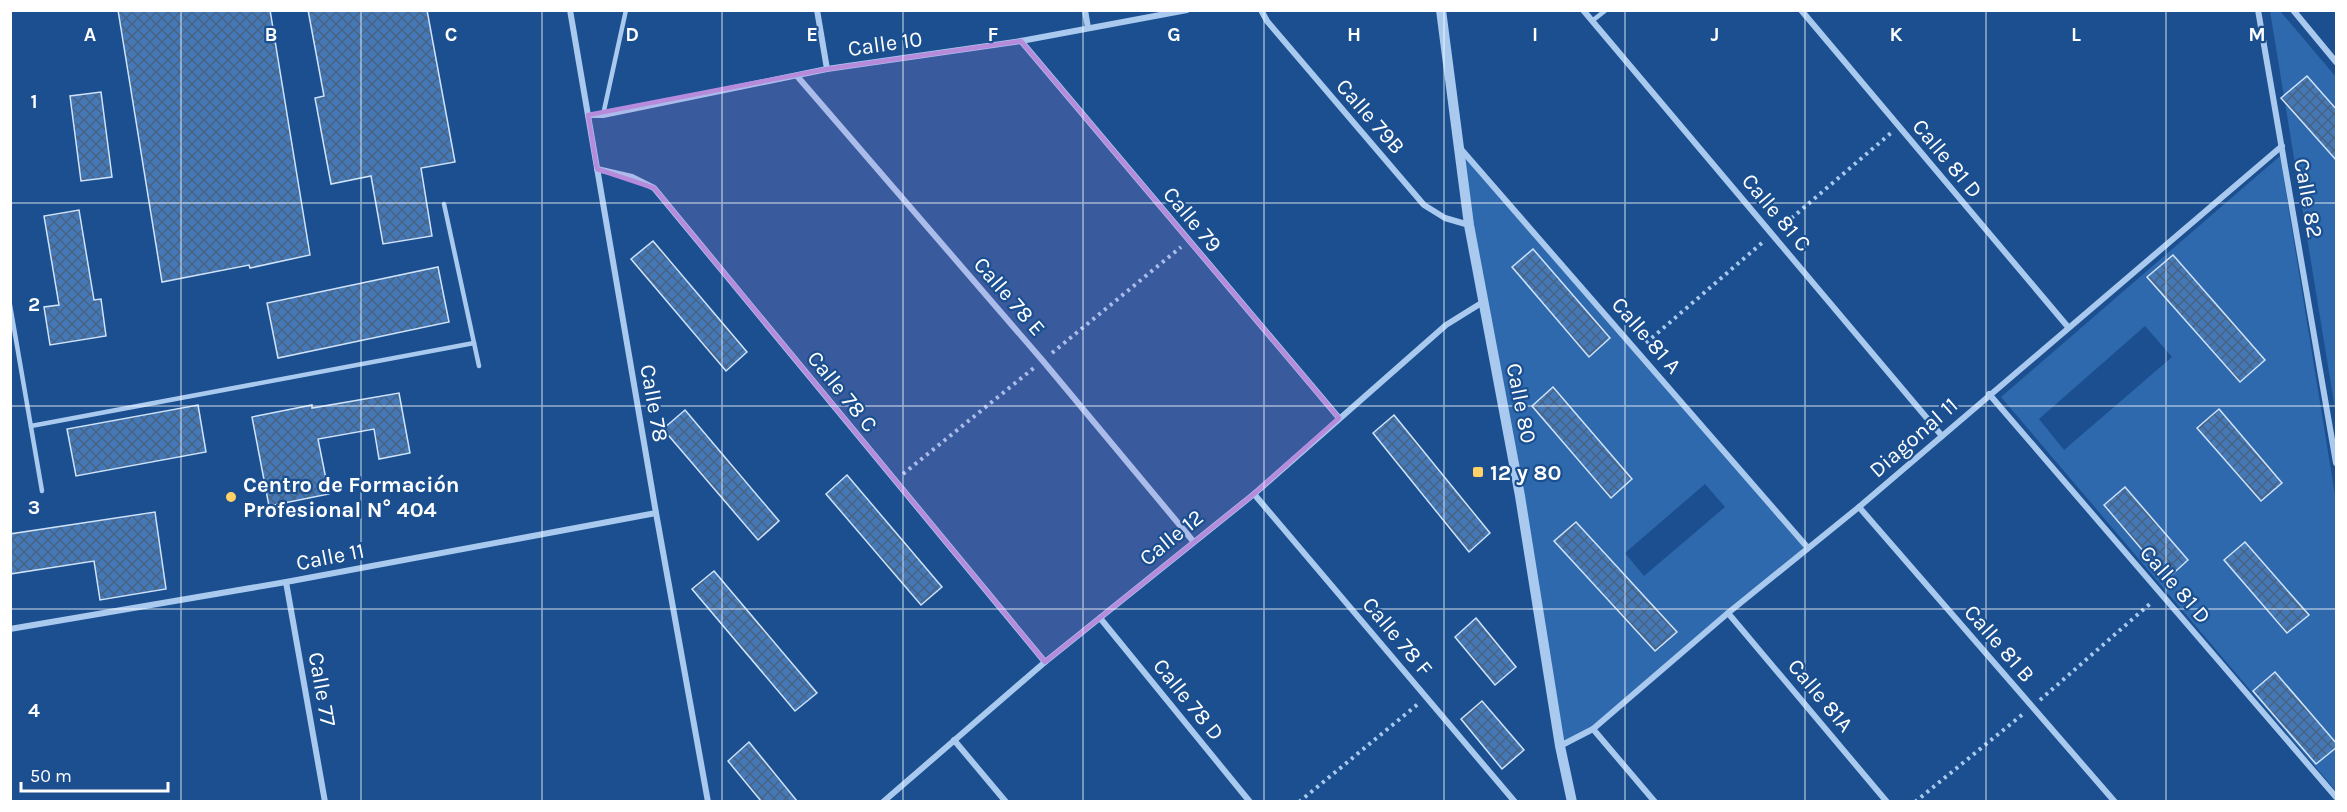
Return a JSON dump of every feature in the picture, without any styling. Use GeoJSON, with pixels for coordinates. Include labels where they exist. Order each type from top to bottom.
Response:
{"type":"FeatureCollection","features":[{"type":"Feature","properties":{"kind":"street","name":"Calle 78"},"geometry":{"type":"LineString","coordinates":[[570,10],[708,801]]}},
{"type":"Feature","properties":{"kind":"street"},"geometry":{"type":"LineString","coordinates":[[817,10],[827,69]]}},
{"type":"Feature","properties":{"kind":"street"},"geometry":{"type":"LineString","coordinates":[[1085,10],[1088,28]]}},
{"type":"Feature","properties":{"kind":"street","name":"Calle 10"},"geometry":{"type":"LineString","coordinates":[[588,115],[603,115],[827,69],[1021,41],[1187,10]]}},
{"type":"Feature","properties":{"kind":"street","name":"Calle 79B"},"geometry":{"type":"LineString","coordinates":[[1261,10],[1267,21],[1424,205],[1445,218],[1469,225]]}},
{"type":"Feature","properties":{"kind":"street","name":"Calle 80"},"geometry":{"type":"LineString","coordinates":[[1440,10],[1469,225],[1520,496],[1560,746],[1572,801]]}},
{"type":"Feature","properties":{"kind":"street","name":"Calle 81 C"},"geometry":{"type":"LineString","coordinates":[[1583,10],[1942,436]]}},
{"type":"Feature","properties":{"kind":"street","name":"Calle 81 D"},"geometry":{"type":"LineString","coordinates":[[1801,10],[2068,327]]}},
{"type":"Feature","properties":{"kind":"street","name":"Calle 82"},"geometry":{"type":"LineString","coordinates":[[2258,10],[2337,463]]}},
{"type":"Feature","properties":{"kind":"street"},"geometry":{"type":"LineString","coordinates":[[2293,10],[2337,62]]}},
{"type":"Feature","properties":{"kind":"street","name":"Calle 79"},"geometry":{"type":"LineString","coordinates":[[1021,41],[1339,418]]}},
{"type":"Feature","properties":{"kind":"street","name":"Calle 78 E"},"geometry":{"type":"LineString","coordinates":[[797,76],[1042,361],[1193,542]]}},
{"type":"Feature","properties":{"kind":"street","name":"Calle 81 A"},"geometry":{"type":"LineString","coordinates":[[1458,146],[1808,548]]}},
{"type":"Feature","properties":{"kind":"street","name":"Diagonal 11"},"geometry":{"type":"LineString","coordinates":[[1560,746],[1593,729],[1728,613],[1859,507],[2282,146]]}},
{"type":"Feature","properties":{"kind":"street","name":"Calle 78 C"},"geometry":{"type":"LineString","coordinates":[[597,169],[632,177],[654,188],[1045,662]]}},
{"type":"Feature","properties":{"kind":"street","name":"Calle 12"},"geometry":{"type":"LineString","coordinates":[[883,801],[1045,662],[1254,494],[1446,325],[1483,302]]}},
{"type":"Feature","properties":{"kind":"street","name":"Calle 81 D"},"geometry":{"type":"LineString","coordinates":[[1989,394],[2337,797]]}},
{"type":"Feature","properties":{"kind":"street","name":"Calle 78 F"},"geometry":{"type":"LineString","coordinates":[[1254,494],[1515,801]]}},
{"type":"Feature","properties":{"kind":"street","name":"Calle 81 B"},"geometry":{"type":"LineString","coordinates":[[1859,507],[2115,801]]}},
{"type":"Feature","properties":{"kind":"street","name":"Calle 11"},"geometry":{"type":"LineString","coordinates":[[10,629],[286,582],[656,513]]}},
{"type":"Feature","properties":{"kind":"street","name":"Calle 77"},"geometry":{"type":"LineString","coordinates":[[286,582],[325,801]]}},
{"type":"Feature","properties":{"kind":"street","name":"Calle 81A"},"geometry":{"type":"LineString","coordinates":[[1728,613],[1887,801]]}},
{"type":"Feature","properties":{"kind":"street","name":"Calle 78 D"},"geometry":{"type":"LineString","coordinates":[[1100,618],[1250,801]]}},
{"type":"Feature","properties":{"kind":"street"},"geometry":{"type":"LineString","coordinates":[[1593,729],[1655,801]]}},
{"type":"Feature","properties":{"kind":"street"},"geometry":{"type":"LineString","coordinates":[[954,740],[1006,801]]}},
{"type":"Feature","properties":{"kind":"lane"},"geometry":{"type":"LineString","coordinates":[[603,115],[626,10]]}},
{"type":"Feature","properties":{"kind":"lane"},"geometry":{"type":"LineString","coordinates":[[1592,21],[1605,10]]}},
{"type":"Feature","properties":{"kind":"lane"},"geometry":{"type":"LineString","coordinates":[[444,204],[479,366]]}},
{"type":"Feature","properties":{"kind":"lane"},"geometry":{"type":"LineString","coordinates":[[10,305],[42,491]]}},
{"type":"Feature","properties":{"kind":"lane"},"geometry":{"type":"LineString","coordinates":[[31,426],[474,343]]}},
{"type":"Feature","properties":{"kind":"path"},"geometry":{"type":"LineString","coordinates":[[1299,801],[1426,698]]}},
{"type":"Feature","properties":{"kind":"highlighted area"},"geometry":{"type":"Polygon","coordinates":[[[1021,41],[1339,418],[1254,494],[1045,662],[654,188],[597,169],[588,115],[827,69],[1021,41]]]}},
{"type":"Feature","properties":{"kind":"shaded area"},"geometry":{"type":"Polygon","coordinates":[[[2270,11],[2280,11],[2336,77],[2336,415],[2270,11]]]}},
{"type":"Feature","properties":{"kind":"shaded area"},"geometry":{"type":"Polygon","coordinates":[[[1458,146],[1808,548],[1593,729],[1560,746],[1458,146]],[[1533,249],[1512,267],[1589,356],[1610,338],[1533,249]],[[1553,388],[1611,497],[1632,479],[1553,388]],[[1705,484],[1625,553],[1644,576],[1725,507],[1705,484]]]}},
{"type":"Feature","properties":{"kind":"shaded area"},"geometry":{"type":"Polygon","coordinates":[[[2280,156],[2336,501],[2336,744],[2275,672],[2253,691],[2316,764],[2336,747],[2336,791],[2001,397],[2280,156]],[[2173,255],[2147,277],[2240,382],[2265,360],[2173,255]],[[2145,326],[2039,419],[2064,450],[2172,357],[2145,326]],[[2218,409],[2198,428],[2261,501],[2282,482],[2218,409]],[[2125,487],[2104,506],[2167,579],[2188,560],[2125,487]],[[2246,542],[2224,560],[2288,633],[2308,615],[2246,542]]]}},
{"type":"Feature","properties":{"kind":"building"},"geometry":{"type":"Polygon","coordinates":[[[118,10],[270,10],[310,255],[250,268],[249,265],[162,282],[118,10]]]}},
{"type":"Feature","properties":{"kind":"building"},"geometry":{"type":"Polygon","coordinates":[[[308,10],[427,10],[455,162],[421,168],[432,236],[383,244],[371,176],[331,184],[315,98],[324,96],[308,10]]]}},
{"type":"Feature","properties":{"kind":"building"},"geometry":{"type":"Polygon","coordinates":[[[2307,76],[2337,110],[2337,161],[2281,98],[2307,76]]]}},
{"type":"Feature","properties":{"kind":"building"},"geometry":{"type":"Polygon","coordinates":[[[101,92],[112,177],[81,181],[70,96],[101,92]]]}},
{"type":"Feature","properties":{"kind":"building"},"geometry":{"type":"Polygon","coordinates":[[[79,210],[94,300],[101,299],[106,336],[50,345],[44,307],[59,305],[44,216],[79,210]]]}},
{"type":"Feature","properties":{"kind":"building"},"geometry":{"type":"Polygon","coordinates":[[[653,241],[747,352],[726,371],[631,259],[653,241]]]}},
{"type":"Feature","properties":{"kind":"building"},"geometry":{"type":"Polygon","coordinates":[[[1533,249],[1610,338],[1589,357],[1512,267],[1533,249]]]}},
{"type":"Feature","properties":{"kind":"building"},"geometry":{"type":"Polygon","coordinates":[[[2173,255],[2265,360],[2240,382],[2147,277],[2173,255]]]}},
{"type":"Feature","properties":{"kind":"building"},"geometry":{"type":"Polygon","coordinates":[[[438,267],[449,322],[278,358],[267,303],[438,267]]]}},
{"type":"Feature","properties":{"kind":"building"},"geometry":{"type":"Polygon","coordinates":[[[1553,387],[1632,479],[1611,498],[1532,406],[1553,387]]]}},
{"type":"Feature","properties":{"kind":"building"},"geometry":{"type":"Polygon","coordinates":[[[399,393],[410,453],[379,459],[374,429],[318,439],[329,494],[269,506],[252,417],[312,405],[312,408],[399,393]]]}},
{"type":"Feature","properties":{"kind":"building"},"geometry":{"type":"Polygon","coordinates":[[[198,405],[206,452],[76,476],[67,429],[198,405]]]}},
{"type":"Feature","properties":{"kind":"building"},"geometry":{"type":"Polygon","coordinates":[[[2219,409],[2282,483],[2261,501],[2197,428],[2219,409]]]}},
{"type":"Feature","properties":{"kind":"building"},"geometry":{"type":"Polygon","coordinates":[[[685,410],[779,521],[758,540],[663,429],[685,410]]]}},
{"type":"Feature","properties":{"kind":"building"},"geometry":{"type":"Polygon","coordinates":[[[1394,415],[1490,533],[1469,552],[1373,433],[1394,415]]]}},
{"type":"Feature","properties":{"kind":"building"},"geometry":{"type":"Polygon","coordinates":[[[847,475],[942,587],[921,605],[826,494],[847,475]]]}},
{"type":"Feature","properties":{"kind":"building"},"geometry":{"type":"Polygon","coordinates":[[[2125,487],[2188,560],[2167,579],[2104,505],[2125,487]]]}},
{"type":"Feature","properties":{"kind":"building"},"geometry":{"type":"Polygon","coordinates":[[[155,512],[166,589],[100,600],[94,561],[10,574],[10,534],[155,512]]]}},
{"type":"Feature","properties":{"kind":"building"},"geometry":{"type":"Polygon","coordinates":[[[1576,522],[1677,632],[1655,651],[1554,541],[1576,522]]]}},
{"type":"Feature","properties":{"kind":"building"},"geometry":{"type":"Polygon","coordinates":[[[2245,542],[2309,615],[2287,633],[2224,560],[2245,542]]]}},
{"type":"Feature","properties":{"kind":"building"},"geometry":{"type":"Polygon","coordinates":[[[714,571],[817,693],[795,711],[692,589],[714,571]]]}},
{"type":"Feature","properties":{"kind":"building"},"geometry":{"type":"Polygon","coordinates":[[[1476,618],[1516,667],[1495,685],[1455,637],[1476,618]]]}},
{"type":"Feature","properties":{"kind":"building"},"geometry":{"type":"Polygon","coordinates":[[[2275,672],[2337,744],[2337,747],[2316,764],[2253,691],[2275,672]]]}},
{"type":"Feature","properties":{"kind":"building"},"geometry":{"type":"Polygon","coordinates":[[[1482,701],[1524,750],[1502,769],[1461,719],[1482,701]]]}},
{"type":"Feature","properties":{"kind":"building"},"geometry":{"type":"Polygon","coordinates":[[[749,742],[797,801],[761,801],[728,761],[749,742]]]}},
{"type":"Feature","properties":{"kind":"place","name":"12 y 80"},"geometry":{"type":"Point","coordinates":[1478,472]}},
{"type":"Feature","properties":{"kind":"place","name":"Centro de Formación Profesional N° 404"},"geometry":{"type":"Point","coordinates":[231,497]}}]}
